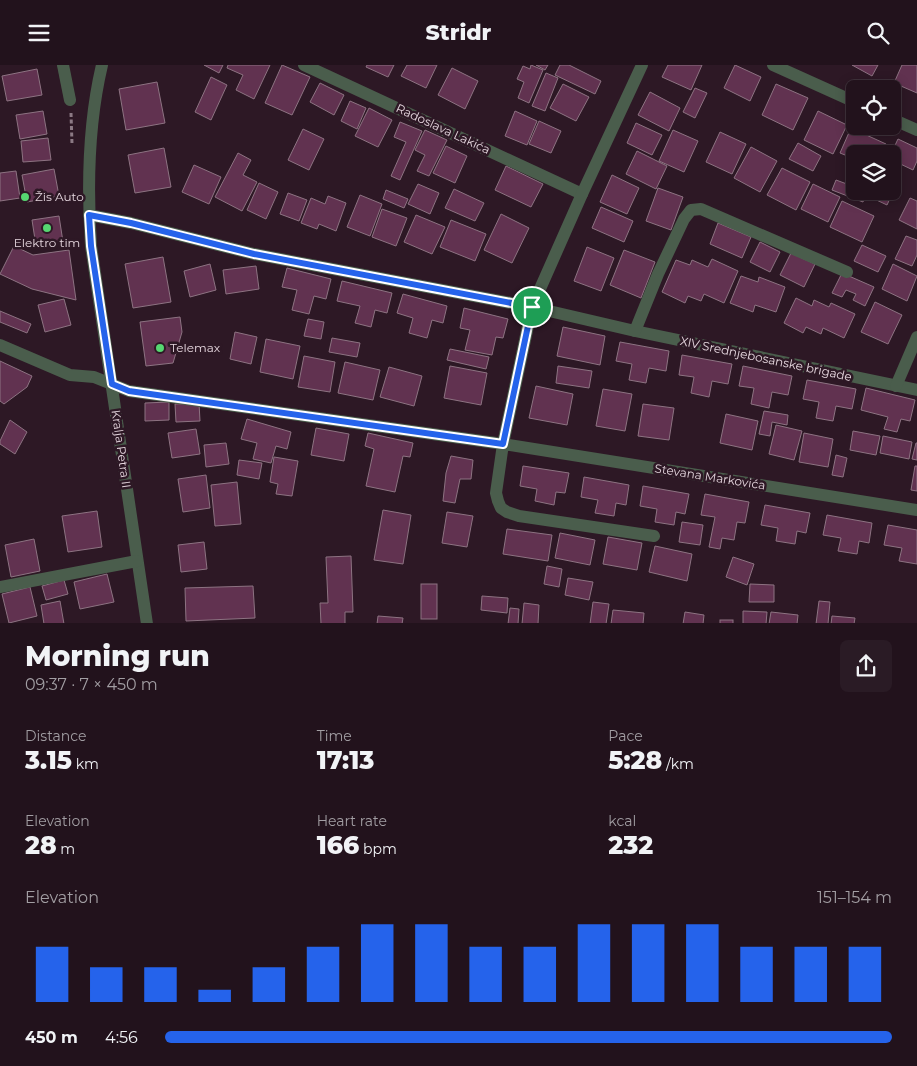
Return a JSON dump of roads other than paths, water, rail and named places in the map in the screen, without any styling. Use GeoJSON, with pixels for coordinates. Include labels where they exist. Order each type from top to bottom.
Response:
{"type":"FeatureCollection","features":[{"type":"Feature","properties":{"kind":"street"},"geometry":{"type":"LineString","coordinates":[[63,65],[70,100]]}},
{"type":"Feature","properties":{"kind":"street","name":"Kralja Petra II"},"geometry":{"type":"LineString","coordinates":[[102,65],[96,88],[88,168],[91,246],[147,623]]}},
{"type":"Feature","properties":{"kind":"street","name":"Radoslava Lakića"},"geometry":{"type":"LineString","coordinates":[[304,65],[582,194]]}},
{"type":"Feature","properties":{"kind":"street"},"geometry":{"type":"LineString","coordinates":[[642,65],[532,307],[503,444],[496,493],[501,508],[507,512],[654,536]]}},
{"type":"Feature","properties":{"kind":"street"},"geometry":{"type":"LineString","coordinates":[[773,65],[846,98]]}},
{"type":"Feature","properties":{"kind":"street"},"geometry":{"type":"LineString","coordinates":[[901,123],[917,130]]}},
{"type":"Feature","properties":{"kind":"street"},"geometry":{"type":"LineString","coordinates":[[635,331],[658,274],[690,210],[701,209],[846,272]]}},
{"type":"Feature","properties":{"kind":"street","name":"XIV Srednjebosanske brigade"},"geometry":{"type":"LineString","coordinates":[[89,215],[131,223],[254,254],[532,307],[635,331],[917,390]]}},
{"type":"Feature","properties":{"kind":"street"},"geometry":{"type":"LineString","coordinates":[[896,386],[917,337]]}},
{"type":"Feature","properties":{"kind":"street","name":"Stevana Markovića"},"geometry":{"type":"LineString","coordinates":[[0,345],[70,375],[94,377],[129,391],[503,444],[917,510]]}},
{"type":"Feature","properties":{"kind":"street"},"geometry":{"type":"LineString","coordinates":[[0,587],[137,561]]}},
{"type":"Feature","properties":{"kind":"place","name":"Žis Auto"},"geometry":{"type":"Point","coordinates":[25,197]}},
{"type":"Feature","properties":{"kind":"place","name":"Elektro tim"},"geometry":{"type":"Point","coordinates":[47,228]}},
{"type":"Feature","properties":{"kind":"place","name":"Telemax"},"geometry":{"type":"Point","coordinates":[160,348]}}]}
